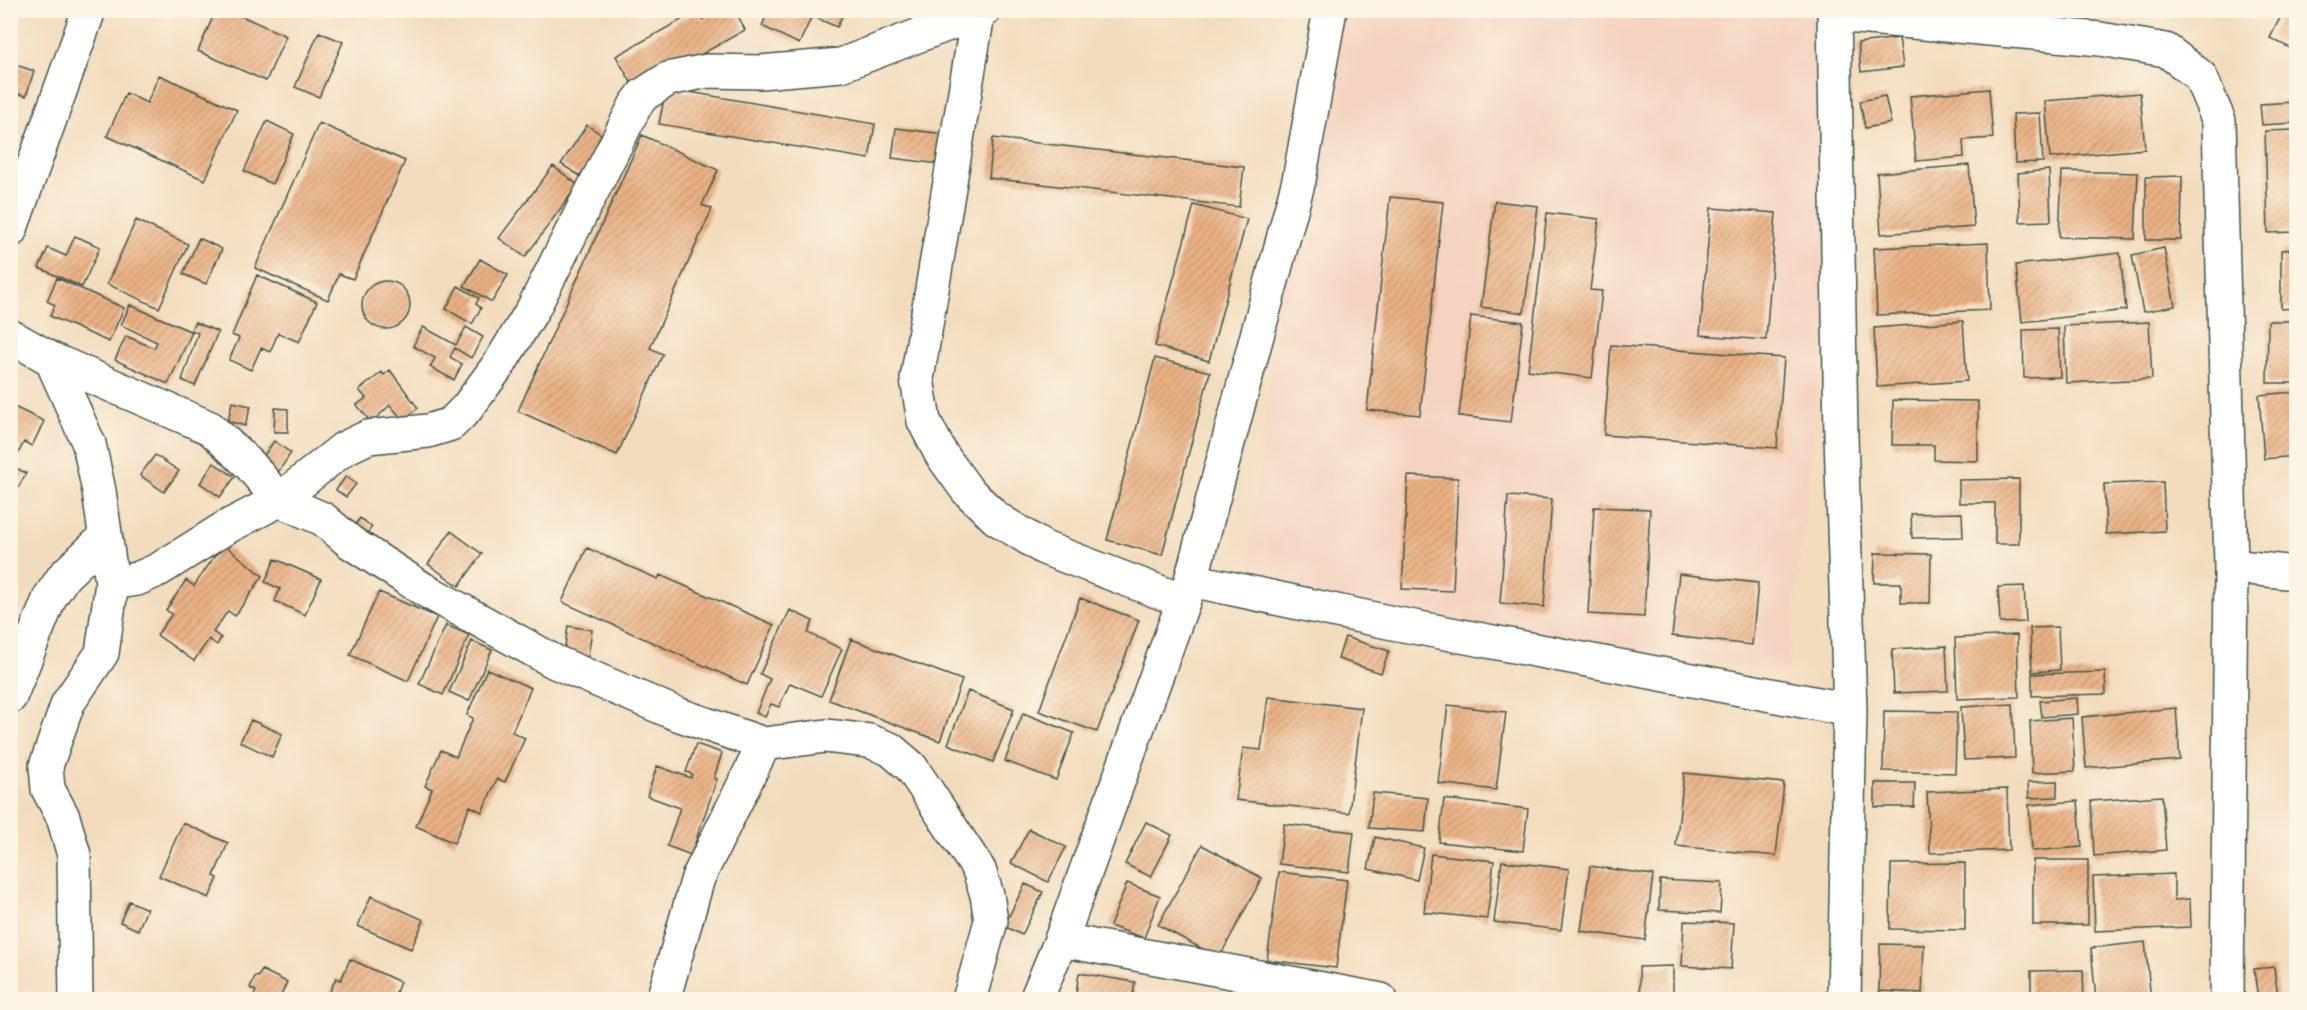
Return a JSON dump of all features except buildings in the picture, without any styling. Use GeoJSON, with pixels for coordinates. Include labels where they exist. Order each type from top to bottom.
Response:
{"type":"FeatureCollection","features":[{"type":"Feature","properties":{"kind":"street"},"geometry":{"type":"LineString","coordinates":[[10,231],[89,10]]}},
{"type":"Feature","properties":{"kind":"street"},"geometry":{"type":"LineString","coordinates":[[1036,999],[1061,940],[1187,590],[1299,180],[1330,10]]}},
{"type":"Feature","properties":{"kind":"street"},"geometry":{"type":"LineString","coordinates":[[981,12],[918,379],[924,421],[941,454],[967,490],[996,518],[1044,548],[1187,590],[1393,623],[1850,710]]}},
{"type":"Feature","properties":{"kind":"street"},"geometry":{"type":"LineString","coordinates":[[112,583],[137,579],[158,570],[225,528],[279,500],[343,449],[368,437],[428,431],[451,424],[467,408],[500,363],[533,309],[635,106],[656,85],[668,79],[707,71],[760,72],[841,65],[981,12]]}},
{"type":"Feature","properties":{"kind":"street"},"geometry":{"type":"LineString","coordinates":[[1844,999],[1850,710],[1841,436],[1834,13],[2100,39],[2166,50],[2200,76],[2219,121],[2231,566],[2227,999]]}},
{"type":"Feature","properties":{"kind":"street"},"geometry":{"type":"LineString","coordinates":[[10,336],[51,360],[210,428],[250,465],[279,500],[323,519],[350,542],[423,589],[555,662],[677,714],[764,744],[826,736],[869,741],[890,749],[911,767],[979,870],[987,895],[991,921],[969,999]]}},
{"type":"Feature","properties":{"kind":"street"},"geometry":{"type":"LineString","coordinates":[[51,360],[89,444],[99,491],[112,583],[102,653],[68,704],[46,766],[48,789],[63,817],[74,855],[76,999]]}},
{"type":"Feature","properties":{"kind":"street"},"geometry":{"type":"LineString","coordinates":[[10,697],[50,597],[64,576],[104,538]]}},
{"type":"Feature","properties":{"kind":"street"},"geometry":{"type":"LineString","coordinates":[[2231,566],[2296,573]]}},
{"type":"Feature","properties":{"kind":"street"},"geometry":{"type":"LineString","coordinates":[[663,999],[698,878],[764,744]]}},
{"type":"Feature","properties":{"kind":"street"},"geometry":{"type":"LineString","coordinates":[[1061,940],[1381,999]]}},
{"type":"Feature","properties":{"kind":"shaded area"},"geometry":{"type":"Polygon","coordinates":[[[1309,11],[1858,11],[1788,673],[1246,592],[1309,11]]]}}]}
